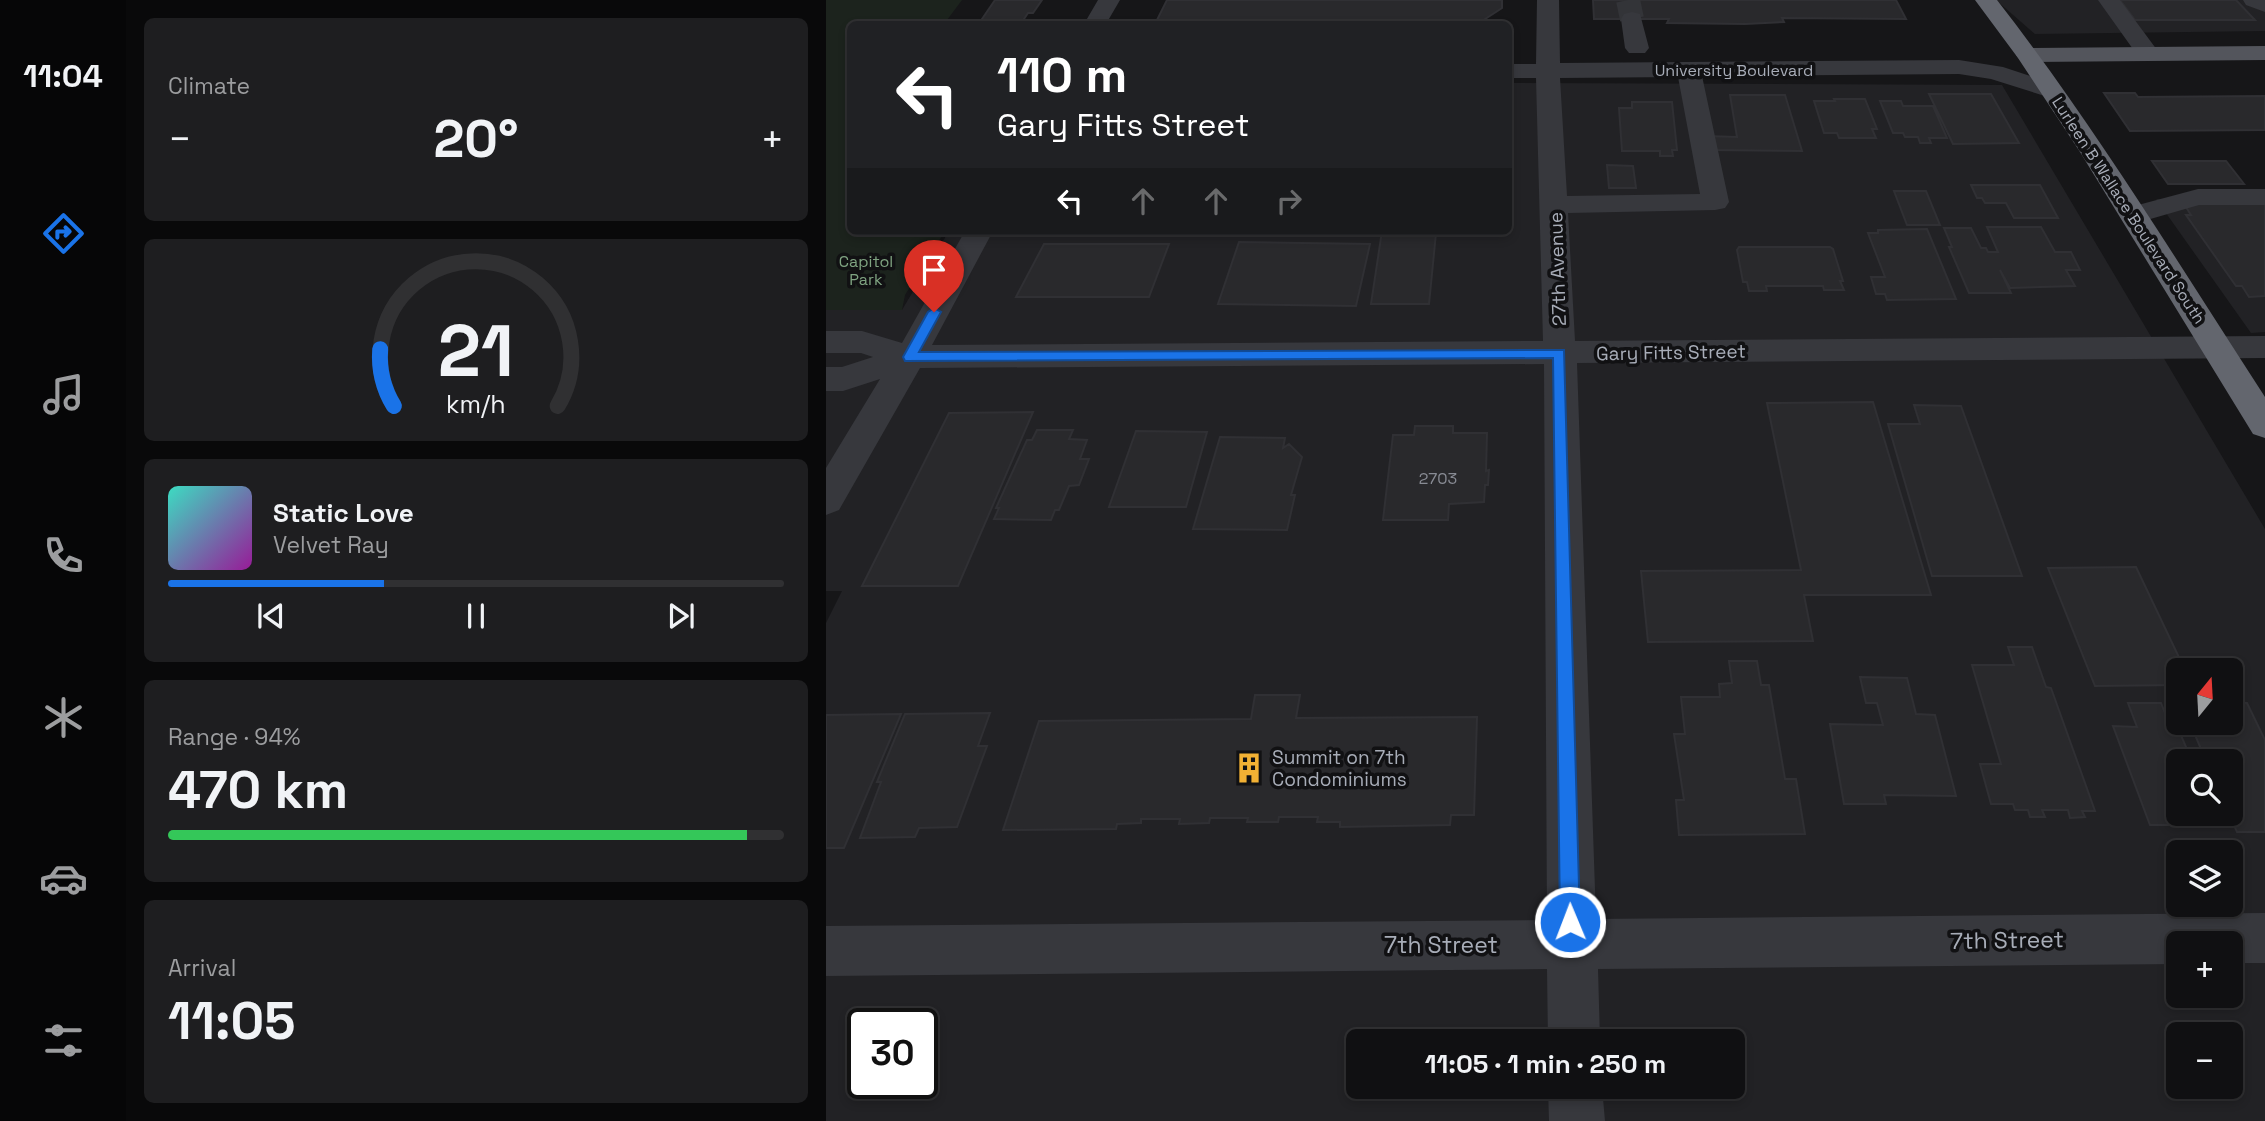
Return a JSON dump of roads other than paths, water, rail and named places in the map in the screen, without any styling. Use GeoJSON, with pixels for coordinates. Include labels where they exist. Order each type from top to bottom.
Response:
{"type":"FeatureCollection","features":[{"type":"Feature","properties":{"kind":"highway","name":"Lurleen B Wallace Boulevard South"},"geometry":{"type":"LineString","coordinates":[[1986,0],[2028,55],[2133,215],[2265,425]]}},
{"type":"Feature","properties":{"kind":"main road","name":"University Boulevard"},"geometry":{"type":"LineString","coordinates":[[2028,55],[2265,53]]}},
{"type":"Feature","properties":{"kind":"street"},"geometry":{"type":"LineString","coordinates":[[1097,21],[1109,0]]}},
{"type":"Feature","properties":{"kind":"street","name":"27th Avenue"},"geometry":{"type":"LineString","coordinates":[[1548,0],[1540,56],[1555,205],[1574,1029]]}},
{"type":"Feature","properties":{"kind":"street"},"geometry":{"type":"LineString","coordinates":[[2109,0],[2148,54]]}},
{"type":"Feature","properties":{"kind":"street"},"geometry":{"type":"LineString","coordinates":[[2254,0],[2265,5]]}},
{"type":"Feature","properties":{"kind":"street","name":"University Boulevard"},"geometry":{"type":"LineString","coordinates":[[1512,69],[1540,56],[1640,28],[1952,58],[2051,91]]}},
{"type":"Feature","properties":{"kind":"street","name":"University Boulevard"},"geometry":{"type":"LineString","coordinates":[[1540,56],[1689,70],[2028,55]]}},
{"type":"Feature","properties":{"kind":"street"},"geometry":{"type":"LineString","coordinates":[[1555,205],[1715,202],[1689,70]]}},
{"type":"Feature","properties":{"kind":"street"},"geometry":{"type":"LineString","coordinates":[[2133,215],[2198,197],[2265,197]]}},
{"type":"Feature","properties":{"kind":"street"},"geometry":{"type":"LineString","coordinates":[[826,500],[910,357],[977,235]]}},
{"type":"Feature","properties":{"kind":"street","name":"Gary Fitts Street"},"geometry":{"type":"LineString","coordinates":[[826,342],[862,342],[910,357],[2265,347]]}},
{"type":"Feature","properties":{"kind":"street","name":"Gary Fitts Street"},"geometry":{"type":"LineString","coordinates":[[826,379],[843,379],[910,357]]}},
{"type":"Feature","properties":{"kind":"street","name":"7th Street"},"geometry":{"type":"LineString","coordinates":[[826,951],[2265,938]]}},
{"type":"Feature","properties":{"kind":"street"},"geometry":{"type":"LineString","coordinates":[[1576,1099],[1577,1121]]}},
{"type":"Feature","properties":{"kind":"tunnel"},"geometry":{"type":"LineString","coordinates":[[1628,0],[1632,19]]}},
{"type":"Feature","properties":{"kind":"place","name":"Summit on 7th Condominiums"},"geometry":{"type":"Point","coordinates":[1249,768]}},
{"type":"Feature","properties":{"kind":"park label","name":"Capitol Park"},"geometry":{"type":"Point","coordinates":[866,270]}}]}
